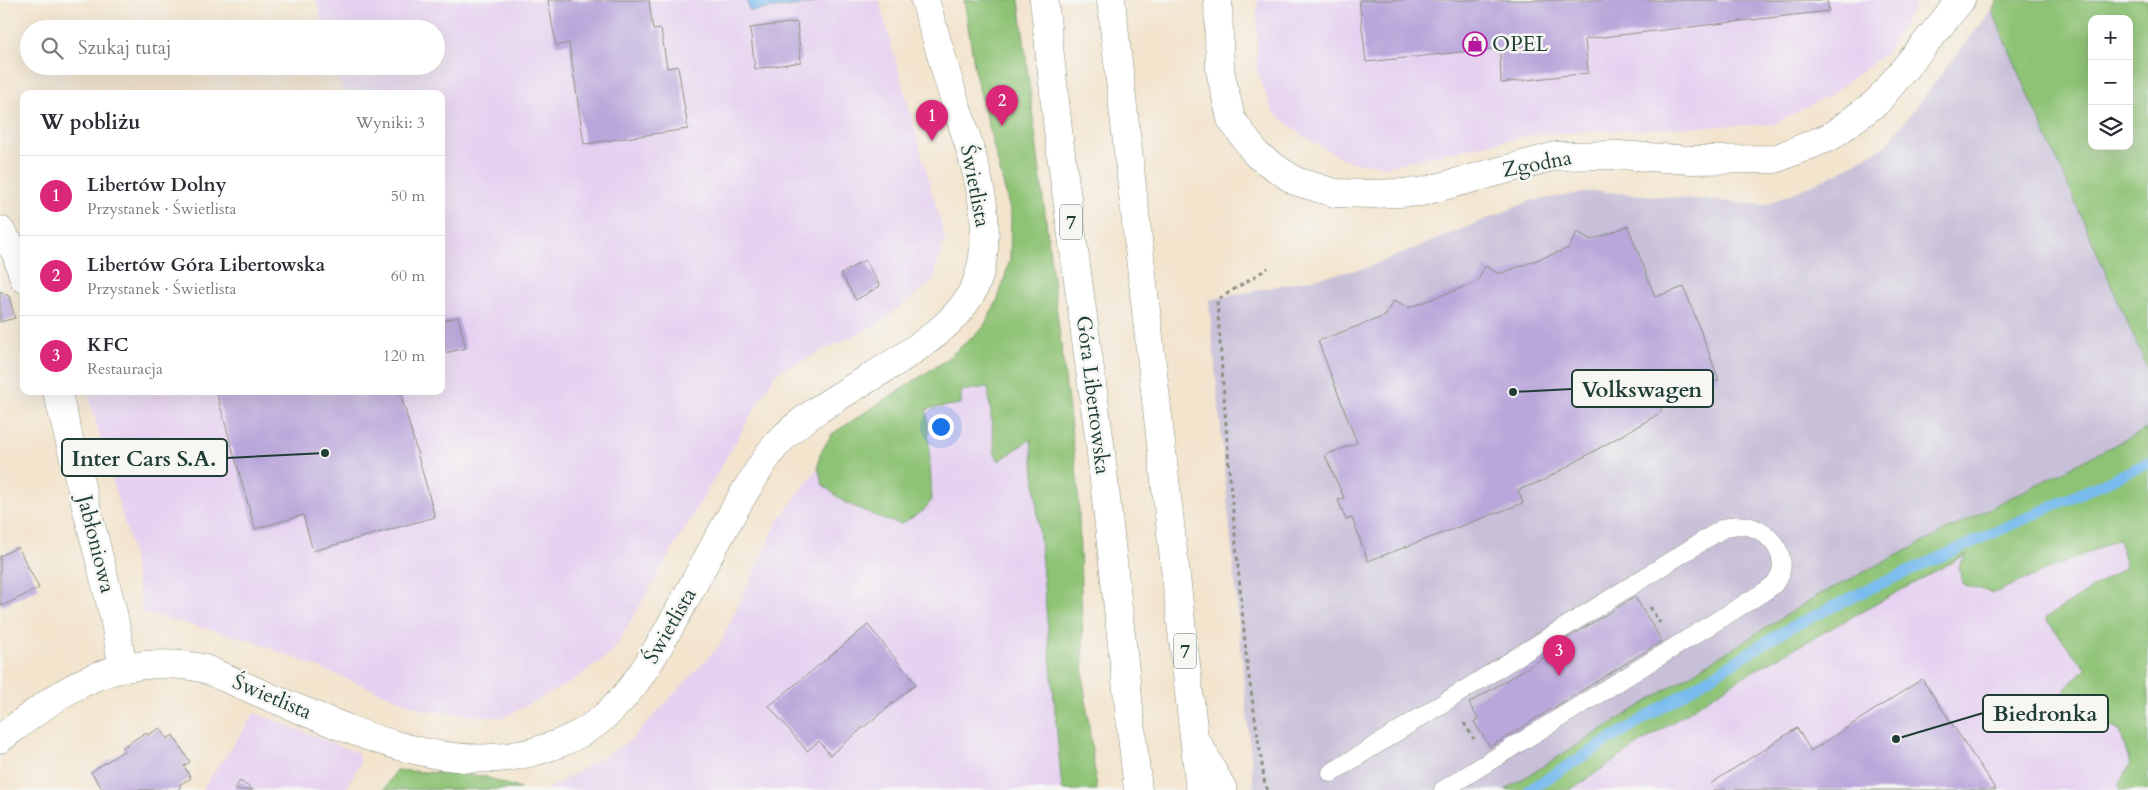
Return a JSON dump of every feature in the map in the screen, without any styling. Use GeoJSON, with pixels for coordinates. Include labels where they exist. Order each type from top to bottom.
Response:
{"type":"FeatureCollection","features":[{"type":"Feature","properties":{"kind":"main road","name":"Świetlista"},"geometry":{"type":"LineString","coordinates":[[0,739],[47,703],[82,682],[123,668],[167,665],[203,668],[376,738],[440,757],[509,757],[568,739],[598,721],[624,696],[649,664],[736,506],[774,446],[816,411],[939,331],[959,312],[971,296],[979,278],[983,260],[985,221],[969,149],[925,0]]}},
{"type":"Feature","properties":{"kind":"main road","name":"Góra Libertowska"},"geometry":{"type":"LineString","coordinates":[[1044,0],[1059,139],[1100,444],[1138,790]]}},
{"type":"Feature","properties":{"kind":"main road","name":"7"},"geometry":{"type":"LineString","coordinates":[[1111,0],[1200,790]]}},
{"type":"Feature","properties":{"kind":"main road","name":"Zgodna"},"geometry":{"type":"LineString","coordinates":[[1218,0],[1220,70],[1231,119],[1257,155],[1295,181],[1335,193],[1373,194],[1421,192],[1556,156],[1619,155],[1691,160],[1775,159],[1830,136],[1877,102],[1961,0]]}},
{"type":"Feature","properties":{"kind":"main road"},"geometry":{"type":"LineString","coordinates":[[0,230],[16,253],[20,266]]}},
{"type":"Feature","properties":{"kind":"main road","name":"Jabłoniowa"},"geometry":{"type":"LineString","coordinates":[[58,395],[114,618],[123,668]]}},
{"type":"Feature","properties":{"kind":"main road"},"geometry":{"type":"LineString","coordinates":[[1194,737],[1223,790]]}},
{"type":"Feature","properties":{"kind":"lane"},"geometry":{"type":"LineString","coordinates":[[1331,773],[1731,525],[1742,524],[1753,527],[1762,531],[1773,543],[1781,560],[1780,572],[1775,582],[1762,592],[1443,790]]}},
{"type":"Feature","properties":{"kind":"path"},"geometry":{"type":"LineString","coordinates":[[1268,268],[1217,300],[1230,480],[1247,664],[1265,785],[1268,790]]}},
{"type":"Feature","properties":{"kind":"path"},"geometry":{"type":"LineString","coordinates":[[1634,584],[1676,646]]}},
{"type":"Feature","properties":{"kind":"path"},"geometry":{"type":"LineString","coordinates":[[1449,699],[1489,761]]}},
{"type":"Feature","properties":{"kind":"shaded area"},"geometry":{"type":"Polygon","coordinates":[[[316,0],[879,0],[945,238],[933,281],[878,324],[776,373],[612,653],[571,682],[503,718],[427,711],[247,639],[143,613],[130,543],[88,395],[445,395],[445,90],[342,90],[338,75],[445,75],[445,20],[322,20],[316,0]]]}},
{"type":"Feature","properties":{"kind":"shaded area"},"geometry":{"type":"Polygon","coordinates":[[[1257,0],[1918,0],[1886,53],[1832,94],[1774,124],[1531,135],[1386,166],[1347,161],[1306,138],[1273,112],[1257,71],[1257,0]]]}},
{"type":"Feature","properties":{"kind":"shaded area"},"geometry":{"type":"Polygon","coordinates":[[[1992,10],[2148,370],[2148,428],[1815,597],[1505,790],[1254,790],[1209,300],[1366,268],[1531,201],[1594,191],[1766,205],[1836,174],[1885,146],[1992,10]]]}},
{"type":"Feature","properties":{"kind":"shaded area"},"geometry":{"type":"Polygon","coordinates":[[[1032,363],[1067,790],[547,790],[631,740],[719,646],[778,521],[830,452],[893,399],[1032,363]]]}},
{"type":"Feature","properties":{"kind":"shaded area"},"geometry":{"type":"Polygon","coordinates":[[[2119,539],[2126,566],[2085,669],[2064,690],[2093,721],[2120,729],[2130,766],[2118,786],[2120,790],[1570,790],[1735,681],[1968,553],[1994,593],[2119,539]]]}},
{"type":"Feature","properties":{"kind":"shaded area"},"geometry":{"type":"Polygon","coordinates":[[[255,713],[358,753],[360,764],[345,790],[202,790],[255,713]]]}},
{"type":"Feature","properties":{"kind":"green space"},"geometry":{"type":"Polygon","coordinates":[[[964,0],[1019,0],[1078,485],[1084,686],[1097,790],[1062,790],[1031,439],[999,461],[995,454],[988,387],[961,391],[961,404],[927,409],[932,500],[923,511],[901,524],[885,520],[844,502],[823,485],[818,467],[820,454],[832,434],[943,362],[983,328],[998,299],[1010,260],[1011,214],[976,77],[964,0]]]}},
{"type":"Feature","properties":{"kind":"green space"},"geometry":{"type":"Polygon","coordinates":[[[1997,0],[2148,0],[2148,370],[1992,10],[1997,0]]]}},
{"type":"Feature","properties":{"kind":"green space"},"geometry":{"type":"Polygon","coordinates":[[[2148,428],[2148,790],[2120,790],[2118,786],[2130,765],[2120,730],[2093,721],[2064,690],[2085,668],[2045,618],[2126,567],[2119,539],[1994,593],[1964,585],[1958,567],[1967,554],[1735,681],[1570,790],[1505,790],[1815,597],[2148,428]]]}},
{"type":"Feature","properties":{"kind":"green space"},"geometry":{"type":"Polygon","coordinates":[[[396,770],[483,776],[520,789],[384,790],[396,770]]]}},
{"type":"Feature","properties":{"kind":"water"},"geometry":{"type":"Polygon","coordinates":[[[747,0],[816,0],[815,3],[750,11],[747,0]]]}},
{"type":"Feature","properties":{"kind":"building"},"geometry":{"type":"Polygon","coordinates":[[[548,0],[649,0],[653,30],[661,29],[667,68],[678,66],[688,129],[584,144],[569,43],[556,46],[548,0]]]}},
{"type":"Feature","properties":{"kind":"building","name":"OPEL"},"geometry":{"type":"Polygon","coordinates":[[[1359,0],[1827,0],[1829,11],[1585,39],[1588,73],[1501,83],[1500,48],[1366,62],[1359,0]]]}},
{"type":"Feature","properties":{"kind":"building"},"geometry":{"type":"Polygon","coordinates":[[[797,22],[801,62],[755,69],[750,28],[797,22]]]}},
{"type":"Feature","properties":{"kind":"building"},"geometry":{"type":"Polygon","coordinates":[[[1628,226],[1655,297],[1684,287],[1719,380],[1659,403],[1662,412],[1542,481],[1518,490],[1523,503],[1368,561],[1352,518],[1346,520],[1338,500],[1344,498],[1325,455],[1357,443],[1318,341],[1385,316],[1393,301],[1408,308],[1477,282],[1485,266],[1499,274],[1569,248],[1577,232],[1591,240],[1628,226]]]}},
{"type":"Feature","properties":{"kind":"building"},"geometry":{"type":"Polygon","coordinates":[[[865,260],[880,286],[856,300],[841,274],[865,260]]]}},
{"type":"Feature","properties":{"kind":"building"},"geometry":{"type":"Polygon","coordinates":[[[0,291],[9,296],[15,318],[0,322],[0,291]]]}},
{"type":"Feature","properties":{"kind":"building"},"geometry":{"type":"Polygon","coordinates":[[[458,317],[466,348],[445,353],[445,320],[458,317]]]}},
{"type":"Feature","properties":{"kind":"building"},"geometry":{"type":"Polygon","coordinates":[[[217,395],[401,395],[435,517],[313,551],[303,515],[255,529],[217,395]]]}},
{"type":"Feature","properties":{"kind":"building"},"geometry":{"type":"Polygon","coordinates":[[[18,547],[39,588],[2,606],[0,602],[0,556],[18,547]]]}},
{"type":"Feature","properties":{"kind":"building"},"geometry":{"type":"Polygon","coordinates":[[[1635,597],[1662,641],[1490,747],[1474,722],[1478,719],[1469,703],[1558,649],[1556,645],[1635,597]]]}},
{"type":"Feature","properties":{"kind":"building"},"geometry":{"type":"Polygon","coordinates":[[[868,625],[916,684],[830,755],[819,741],[807,751],[769,706],[868,625]]]}},
{"type":"Feature","properties":{"kind":"building"},"geometry":{"type":"Polygon","coordinates":[[[1922,679],[1996,790],[1715,790],[1710,784],[1797,728],[1811,751],[1922,679]]]}},
{"type":"Feature","properties":{"kind":"building"},"geometry":{"type":"Polygon","coordinates":[[[160,728],[167,739],[173,735],[190,762],[184,766],[191,778],[179,785],[181,787],[177,790],[103,790],[91,772],[125,750],[123,747],[146,732],[148,735],[160,728]]]}},
{"type":"Feature","properties":{"kind":"building"},"geometry":{"type":"Polygon","coordinates":[[[240,781],[253,790],[234,790],[240,781]]]}},
{"type":"Feature","properties":{"kind":"waterway"},"geometry":{"type":"LineString","coordinates":[[1529,790],[1786,630],[1867,590],[2148,463]]}},
{"type":"Feature","properties":{"kind":"place","name":"OPEL"},"geometry":{"type":"Point","coordinates":[1475,44]}},
{"type":"Feature","properties":{"kind":"place","name":"Libertów Góra Libertowska"},"geometry":{"type":"Point","coordinates":[1002,126]}},
{"type":"Feature","properties":{"kind":"place","name":"Libertów Dolny"},"geometry":{"type":"Point","coordinates":[932,141]}},
{"type":"Feature","properties":{"kind":"place","name":"Volkswagen"},"geometry":{"type":"Point","coordinates":[1513,392]}},
{"type":"Feature","properties":{"kind":"place","name":"Inter Cars S.A."},"geometry":{"type":"Point","coordinates":[325,453]}},
{"type":"Feature","properties":{"kind":"place","name":"KFC"},"geometry":{"type":"Point","coordinates":[1559,676]}},
{"type":"Feature","properties":{"kind":"place","name":"Biedronka"},"geometry":{"type":"Point","coordinates":[1896,739]}}]}
